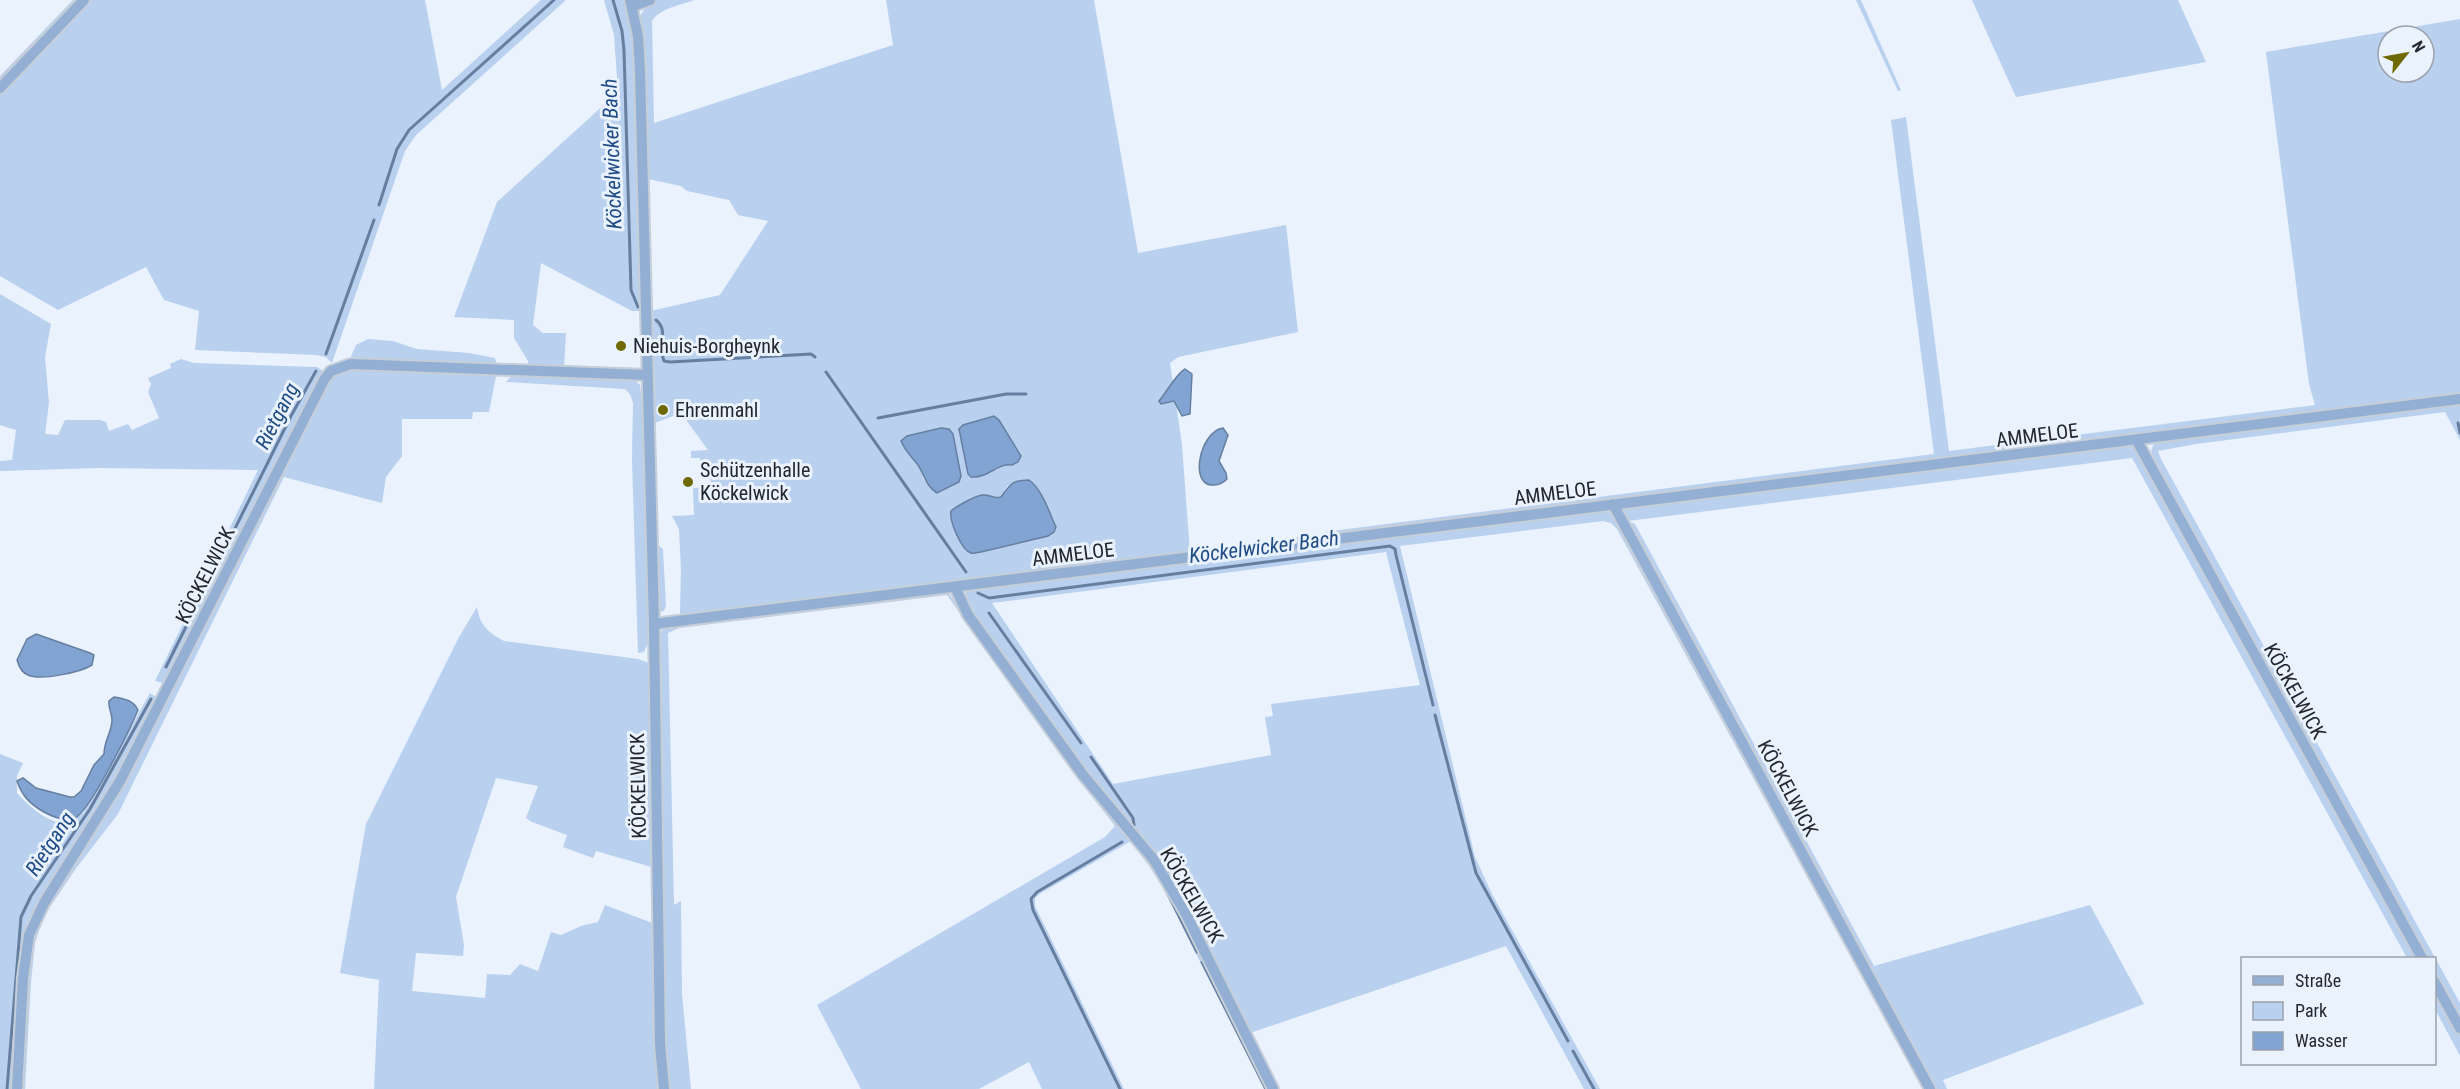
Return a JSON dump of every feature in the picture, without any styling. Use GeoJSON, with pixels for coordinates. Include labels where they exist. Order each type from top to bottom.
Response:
{"type":"FeatureCollection","features":[{"type":"Feature","properties":{"kind":"street"},"geometry":{"type":"LineString","coordinates":[[0,88],[84,0]]}},
{"type":"Feature","properties":{"kind":"street"},"geometry":{"type":"LineString","coordinates":[[631,3],[650,0]]}},
{"type":"Feature","properties":{"kind":"street","name":"KÖCKELWICK"},"geometry":{"type":"LineString","coordinates":[[631,3],[638,36],[640,71],[654,624],[660,1033],[664,1089]]}},
{"type":"Feature","properties":{"kind":"street","name":"KÖCKELWICK"},"geometry":{"type":"LineString","coordinates":[[17,1089],[23,978],[29,935],[44,903],[125,771],[324,380],[331,371],[351,364],[647,375]]}},
{"type":"Feature","properties":{"kind":"street","name":"AMMELOE"},"geometry":{"type":"LineString","coordinates":[[654,624],[2460,399]]}},
{"type":"Feature","properties":{"kind":"street","name":"KÖCKELWICK"},"geometry":{"type":"LineString","coordinates":[[2137,441],[2421,957]]}},
{"type":"Feature","properties":{"kind":"street","name":"KÖCKELWICK"},"geometry":{"type":"LineString","coordinates":[[1613,504],[1930,1089]]}},
{"type":"Feature","properties":{"kind":"street","name":"KÖCKELWICK"},"geometry":{"type":"LineString","coordinates":[[955,587],[968,615],[1083,776],[1154,860],[1186,915],[1273,1089]]}},
{"type":"Feature","properties":{"kind":"street"},"geometry":{"type":"LineString","coordinates":[[2436,985],[2460,1028]]}},
{"type":"Feature","properties":{"kind":"green space"},"geometry":{"type":"Polygon","coordinates":[[[73,0],[79,0],[0,83],[0,76],[73,0]]]}},
{"type":"Feature","properties":{"kind":"green space"},"geometry":{"type":"Polygon","coordinates":[[[87,0],[425,0],[442,90],[541,0],[566,0],[416,135],[405,151],[332,363],[326,357],[316,355],[195,350],[199,311],[164,300],[146,267],[58,310],[0,276],[0,94],[87,0]]]}},
{"type":"Feature","properties":{"kind":"green space"},"geometry":{"type":"Polygon","coordinates":[[[604,0],[626,0],[635,41],[643,311],[632,311],[541,263],[533,325],[543,333],[566,333],[564,369],[529,367],[528,361],[514,338],[514,320],[454,317],[497,202],[618,92],[614,35],[604,0]]]}},
{"type":"Feature","properties":{"kind":"green space"},"geometry":{"type":"Polygon","coordinates":[[[658,0],[694,0],[665,10],[652,21],[654,123],[893,45],[886,0],[1094,0],[1138,253],[1286,225],[1298,332],[1178,357],[1170,363],[1173,383],[1160,399],[1176,403],[1182,445],[1190,553],[684,617],[680,613],[679,529],[672,516],[694,515],[693,488],[711,487],[710,476],[705,476],[705,470],[701,470],[700,458],[691,458],[691,451],[708,450],[681,413],[652,424],[652,386],[655,377],[652,368],[651,311],[720,295],[768,221],[738,215],[729,200],[687,191],[681,186],[648,179],[645,75],[640,16],[647,5],[658,0]],[[999,420],[961,439],[971,477],[1006,464],[1018,451],[999,420]],[[941,428],[907,436],[901,441],[919,466],[924,480],[942,491],[959,482],[961,476],[953,434],[941,428]],[[1020,480],[1007,486],[1001,497],[977,496],[951,511],[951,522],[966,549],[981,552],[1035,540],[1034,484],[1028,480],[1020,480]]]}},
{"type":"Feature","properties":{"kind":"green space"},"geometry":{"type":"Polygon","coordinates":[[[1856,0],[1861,0],[1901,90],[1898,91],[1856,0]]]}},
{"type":"Feature","properties":{"kind":"green space"},"geometry":{"type":"Polygon","coordinates":[[[1972,0],[2178,0],[2206,62],[2016,97],[1972,0]]]}},
{"type":"Feature","properties":{"kind":"green space"},"geometry":{"type":"Polygon","coordinates":[[[2460,19],[2460,394],[1331,536],[1324,532],[1934,454],[1891,120],[1906,117],[1949,451],[2315,405],[2309,384],[2266,52],[2376,33],[2376,84],[2436,84],[2436,24],[2431,24],[2460,19]]]}},
{"type":"Feature","properties":{"kind":"green space"},"geometry":{"type":"Polygon","coordinates":[[[0,294],[51,324],[45,357],[49,403],[45,434],[58,435],[65,420],[100,420],[106,422],[109,431],[128,424],[132,430],[159,418],[148,392],[151,384],[148,378],[171,368],[170,364],[181,359],[194,363],[317,367],[322,370],[323,375],[167,684],[155,681],[258,470],[99,468],[0,471],[0,461],[12,460],[16,430],[0,425],[0,294]]]}},
{"type":"Feature","properties":{"kind":"green space"},"geometry":{"type":"Polygon","coordinates":[[[368,339],[393,341],[417,349],[469,353],[495,358],[497,367],[349,361],[356,345],[368,339]]]}},
{"type":"Feature","properties":{"kind":"green space"},"geometry":{"type":"Polygon","coordinates":[[[350,367],[497,371],[489,412],[473,412],[472,419],[402,419],[402,456],[386,477],[382,503],[284,477],[118,814],[77,867],[48,910],[40,928],[35,943],[31,982],[25,1089],[20,1089],[28,977],[34,932],[53,897],[126,782],[333,373],[350,367]]]}},
{"type":"Feature","properties":{"kind":"green space"},"geometry":{"type":"Polygon","coordinates":[[[514,373],[625,378],[636,381],[640,385],[644,415],[650,639],[644,652],[638,653],[632,459],[633,403],[630,394],[625,389],[506,382],[514,373]]]}},
{"type":"Feature","properties":{"kind":"green space"},"geometry":{"type":"Polygon","coordinates":[[[2460,399],[2460,440],[2445,412],[2196,444],[2158,451],[2435,957],[2426,957],[2155,464],[2151,450],[2156,440],[2460,399]]]}},
{"type":"Feature","properties":{"kind":"green space"},"geometry":{"type":"Polygon","coordinates":[[[2136,443],[2420,957],[2406,957],[2132,458],[1628,521],[1635,524],[1874,966],[2090,905],[2144,1004],[1943,1080],[1947,1089],[1937,1089],[1623,514],[1625,505],[2136,443]]]}},
{"type":"Feature","properties":{"kind":"green space"},"geometry":{"type":"Polygon","coordinates":[[[1607,508],[1613,511],[1853,956],[1851,957],[1617,529],[1611,523],[1603,521],[1400,546],[1475,857],[1492,894],[1600,1089],[1584,1089],[1506,946],[1250,1033],[1182,901],[1085,775],[980,627],[965,599],[966,591],[970,588],[1607,508]],[[1386,552],[992,603],[1113,784],[1271,755],[1265,717],[1273,716],[1271,704],[1420,685],[1386,552]]]}},
{"type":"Feature","properties":{"kind":"green space"},"geometry":{"type":"Polygon","coordinates":[[[656,546],[663,549],[666,606],[664,611],[658,612],[656,546]]]}},
{"type":"Feature","properties":{"kind":"green space"},"geometry":{"type":"Polygon","coordinates":[[[947,591],[1077,772],[1162,875],[1270,1089],[1264,1089],[1159,880],[1131,841],[1035,898],[1035,906],[1124,1089],[1042,1089],[1029,1062],[979,1089],[861,1089],[817,1005],[1105,837],[1115,826],[1072,771],[947,595],[679,628],[668,633],[674,905],[681,901],[682,994],[691,1089],[669,1089],[664,1045],[659,633],[671,624],[947,591]]]}},
{"type":"Feature","properties":{"kind":"green space"},"geometry":{"type":"Polygon","coordinates":[[[477,607],[480,619],[486,628],[504,641],[638,659],[649,663],[655,868],[596,851],[593,858],[563,847],[567,835],[526,818],[538,786],[496,778],[456,897],[464,945],[463,956],[416,953],[412,991],[485,998],[487,974],[510,975],[520,964],[538,971],[551,932],[561,935],[581,926],[598,922],[605,905],[655,924],[659,1089],[374,1089],[379,980],[340,973],[366,824],[459,637],[477,607]]]}},
{"type":"Feature","properties":{"kind":"green space"},"geometry":{"type":"Polygon","coordinates":[[[150,693],[156,697],[158,702],[115,785],[34,917],[14,1089],[0,1089],[0,754],[23,763],[17,776],[17,793],[38,812],[63,824],[83,813],[150,693]]]}},
{"type":"Feature","properties":{"kind":"green space"},"geometry":{"type":"Polygon","coordinates":[[[2436,959],[2460,1003],[2460,1019],[2436,974],[2436,959]]]}},
{"type":"Feature","properties":{"kind":"green space"},"geometry":{"type":"Polygon","coordinates":[[[2436,988],[2460,1031],[2460,1056],[2436,1011],[2436,988]]]}},
{"type":"Feature","properties":{"kind":"water"},"geometry":{"type":"Polygon","coordinates":[[[1185,369],[1192,374],[1190,414],[1182,416],[1174,401],[1161,404],[1159,401],[1185,369]]]}},
{"type":"Feature","properties":{"kind":"water"},"geometry":{"type":"Polygon","coordinates":[[[994,416],[999,420],[1021,456],[1018,462],[1012,465],[1002,466],[983,475],[971,477],[968,474],[959,429],[963,425],[994,416]]]}},
{"type":"Feature","properties":{"kind":"water"},"geometry":{"type":"Polygon","coordinates":[[[941,428],[949,429],[953,434],[961,476],[959,482],[937,493],[928,484],[901,441],[907,436],[941,428]]]}},
{"type":"Feature","properties":{"kind":"water"},"geometry":{"type":"Polygon","coordinates":[[[1223,428],[1228,435],[1219,461],[1227,479],[1223,483],[1214,485],[1206,483],[1201,477],[1200,458],[1208,438],[1215,431],[1223,428]]]}},
{"type":"Feature","properties":{"kind":"water"},"geometry":{"type":"Polygon","coordinates":[[[1029,480],[1045,501],[1056,527],[1054,532],[1048,536],[981,552],[967,551],[957,534],[951,511],[979,496],[1001,497],[1012,484],[1029,480]]]}},
{"type":"Feature","properties":{"kind":"water"},"geometry":{"type":"Polygon","coordinates":[[[36,634],[94,655],[92,665],[70,673],[51,676],[34,677],[26,674],[17,660],[27,639],[36,634]]]}},
{"type":"Feature","properties":{"kind":"water"},"geometry":{"type":"Polygon","coordinates":[[[114,697],[131,702],[138,710],[90,801],[82,812],[71,819],[55,817],[44,812],[27,799],[17,781],[23,778],[36,788],[70,797],[74,797],[81,791],[94,765],[104,754],[112,724],[109,701],[114,697]]]}},
{"type":"Feature","properties":{"kind":"waterway","name":"Rietgang"},"geometry":{"type":"LineString","coordinates":[[379,205],[397,149],[409,130],[554,0]]}},
{"type":"Feature","properties":{"kind":"waterway","name":"Köckelwicker Bach"},"geometry":{"type":"LineString","coordinates":[[613,0],[622,31],[624,50],[631,290],[638,307]]}},
{"type":"Feature","properties":{"kind":"waterway","name":"Rietgang"},"geometry":{"type":"LineString","coordinates":[[326,354],[374,220]]}},
{"type":"Feature","properties":{"kind":"waterway","name":"Köckelwicker Bach"},"geometry":{"type":"LineString","coordinates":[[656,320],[663,334],[662,356],[664,361],[811,354],[815,357]]}},
{"type":"Feature","properties":{"kind":"waterway","name":"Rietgang"},"geometry":{"type":"LineString","coordinates":[[166,667],[291,416],[316,371]]}},
{"type":"Feature","properties":{"kind":"waterway","name":"Köckelwicker Bach"},"geometry":{"type":"LineString","coordinates":[[826,372],[966,572]]}},
{"type":"Feature","properties":{"kind":"waterway"},"geometry":{"type":"LineString","coordinates":[[878,418],[1006,394],[1026,394]]}},
{"type":"Feature","properties":{"kind":"waterway"},"geometry":{"type":"LineString","coordinates":[[2458,423],[2460,433]]}},
{"type":"Feature","properties":{"kind":"waterway","name":"Köckelwicker Bach"},"geometry":{"type":"LineString","coordinates":[[978,593],[989,598],[1390,546],[1395,549],[1433,705]]}},
{"type":"Feature","properties":{"kind":"waterway"},"geometry":{"type":"LineString","coordinates":[[989,613],[1081,743]]}},
{"type":"Feature","properties":{"kind":"waterway","name":"Rietgang"},"geometry":{"type":"LineString","coordinates":[[7,1089],[21,917],[31,896],[90,809],[151,699]]}},
{"type":"Feature","properties":{"kind":"waterway","name":"Köckelwicker Bach"},"geometry":{"type":"LineString","coordinates":[[1435,715],[1476,873],[1568,1041]]}},
{"type":"Feature","properties":{"kind":"waterway"},"geometry":{"type":"LineString","coordinates":[[1091,757],[1133,818],[1134,825]]}},
{"type":"Feature","properties":{"kind":"waterway"},"geometry":{"type":"LineString","coordinates":[[1120,1089],[1033,910],[1031,899],[1037,892],[1122,842]]}},
{"type":"Feature","properties":{"kind":"waterway"},"geometry":{"type":"LineString","coordinates":[[1167,892],[1197,952]]}},
{"type":"Feature","properties":{"kind":"waterway"},"geometry":{"type":"LineString","coordinates":[[1202,962],[1266,1089]]}},
{"type":"Feature","properties":{"kind":"waterway","name":"Köckelwicker Bach"},"geometry":{"type":"LineString","coordinates":[[1573,1051],[1594,1089]]}},
{"type":"Feature","properties":{"kind":"place","name":"Niehuis-Borgheynk"},"geometry":{"type":"Point","coordinates":[621,346]}},
{"type":"Feature","properties":{"kind":"place","name":"Ehrenmahl"},"geometry":{"type":"Point","coordinates":[663,410]}},
{"type":"Feature","properties":{"kind":"place","name":"Schützenhalle Köckelwick"},"geometry":{"type":"Point","coordinates":[688,482]}}]}
